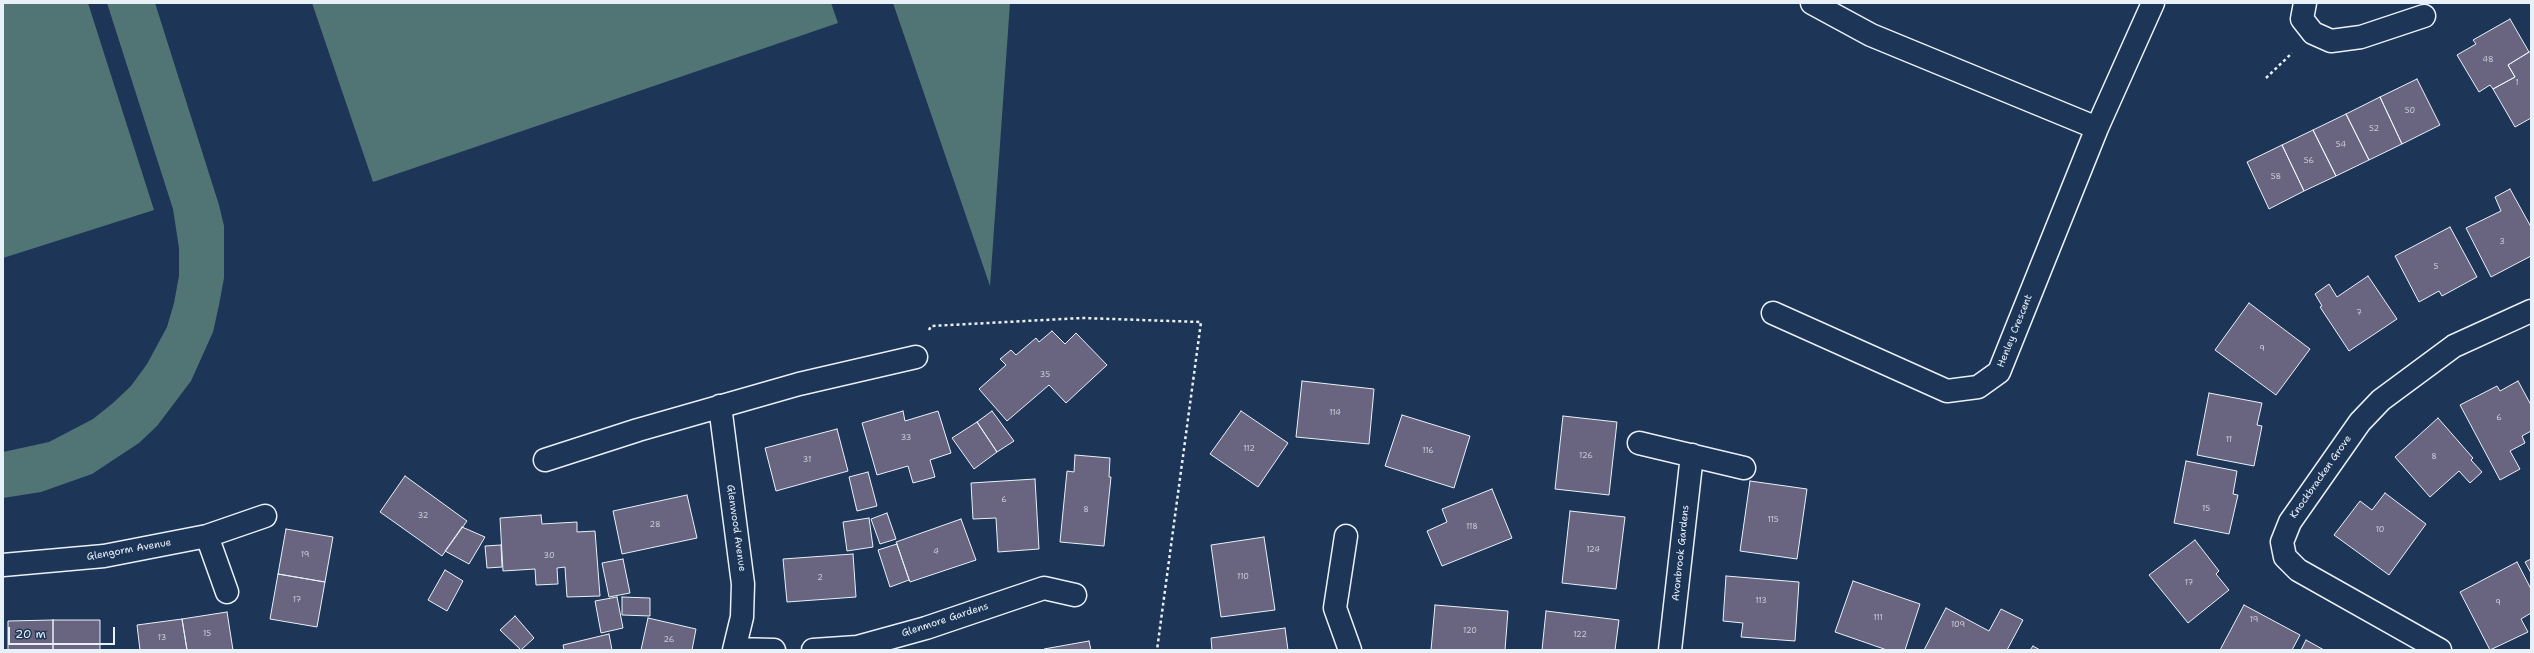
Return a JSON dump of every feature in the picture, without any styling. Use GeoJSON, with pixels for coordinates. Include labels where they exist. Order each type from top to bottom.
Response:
{"type":"FeatureCollection","features":[{"type":"Feature","properties":{"kind":"street"},"geometry":{"type":"LineString","coordinates":[[1812,3],[1871,35],[2097,128]]}},
{"type":"Feature","properties":{"kind":"street","name":"Henley Crescent"},"geometry":{"type":"LineString","coordinates":[[1774,313],[1947,391],[1978,388],[1999,372],[2097,128],[2153,3]]}},
{"type":"Feature","properties":{"kind":"street"},"geometry":{"type":"LineString","coordinates":[[2306,3],[2302,19],[2313,33],[2331,41],[2361,37],[2424,16]]}},
{"type":"Feature","properties":{"kind":"street","name":"Knockbracken Grove"},"geometry":{"type":"LineString","coordinates":[[2440,650],[2298,570],[2285,557],[2282,542],[2294,516],[2360,422],[2381,400],[2454,346],[2531,311]]}},
{"type":"Feature","properties":{"kind":"street"},"geometry":{"type":"LineString","coordinates":[[545,460],[720,406],[799,384],[916,357]]}},
{"type":"Feature","properties":{"kind":"street","name":"Glenwood Avenue"},"geometry":{"type":"LineString","coordinates":[[720,406],[743,584],[742,617],[734,650]]}},
{"type":"Feature","properties":{"kind":"street"},"geometry":{"type":"LineString","coordinates":[[1639,442],[1744,468]]}},
{"type":"Feature","properties":{"kind":"street","name":"Avonbrook Gardens"},"geometry":{"type":"LineString","coordinates":[[1670,650],[1692,455]]}},
{"type":"Feature","properties":{"kind":"street","name":"Glengorm Avenue"},"geometry":{"type":"LineString","coordinates":[[3,565],[104,556],[208,536],[265,516]]}},
{"type":"Feature","properties":{"kind":"street"},"geometry":{"type":"LineString","coordinates":[[208,536],[227,592]]}},
{"type":"Feature","properties":{"kind":"street"},"geometry":{"type":"LineString","coordinates":[[1346,536],[1335,608],[1350,650]]}},
{"type":"Feature","properties":{"kind":"street","name":"Glenmore Gardens"},"geometry":{"type":"LineString","coordinates":[[813,650],[857,646],[926,628],[1044,588],[1075,595]]}},
{"type":"Feature","properties":{"kind":"street"},"geometry":{"type":"LineString","coordinates":[[734,650],[774,650]]}},
{"type":"Feature","properties":{"kind":"path"},"geometry":{"type":"LineString","coordinates":[[2266,78],[2313,33]]}},
{"type":"Feature","properties":{"kind":"path"},"geometry":{"type":"LineString","coordinates":[[916,357],[931,326],[1082,318],[1201,322],[1157,650]]}},
{"type":"Feature","properties":{"kind":"green space"},"geometry":{"type":"Polygon","coordinates":[[[3,3],[88,3],[154,210],[3,258],[3,3]]]}},
{"type":"Feature","properties":{"kind":"green space"},"geometry":{"type":"Polygon","coordinates":[[[107,3],[155,3],[219,205],[224,226],[224,278],[219,305],[213,332],[191,381],[157,426],[139,443],[92,474],[41,492],[3,498],[3,452],[49,442],[93,419],[113,403],[131,386],[147,364],[167,327],[174,303],[179,276],[179,248],[173,209],[107,3]]]}},
{"type":"Feature","properties":{"kind":"green space"},"geometry":{"type":"Polygon","coordinates":[[[312,3],[831,3],[838,23],[373,182],[312,3]]]}},
{"type":"Feature","properties":{"kind":"green space"},"geometry":{"type":"Polygon","coordinates":[[[893,3],[1010,3],[990,286],[893,3]]]}},
{"type":"Feature","properties":{"kind":"building"},"geometry":{"type":"Polygon","coordinates":[[[2510,19],[2529,52],[2508,65],[2515,77],[2493,89],[2490,85],[2479,92],[2457,55],[2476,44],[2473,40],[2510,19]]]}},
{"type":"Feature","properties":{"kind":"building"},"geometry":{"type":"Polygon","coordinates":[[[2531,51],[2531,118],[2515,127],[2493,89],[2515,77],[2508,65],[2531,51]]]}},
{"type":"Feature","properties":{"kind":"building"},"geometry":{"type":"Polygon","coordinates":[[[2417,79],[2440,125],[2402,144],[2380,97],[2417,79]]]}},
{"type":"Feature","properties":{"kind":"building"},"geometry":{"type":"Polygon","coordinates":[[[2380,97],[2402,144],[2369,160],[2346,114],[2380,97]]]}},
{"type":"Feature","properties":{"kind":"building"},"geometry":{"type":"Polygon","coordinates":[[[2346,114],[2369,160],[2336,176],[2313,130],[2346,114]]]}},
{"type":"Feature","properties":{"kind":"building"},"geometry":{"type":"Polygon","coordinates":[[[2313,130],[2336,176],[2304,191],[2282,145],[2313,130]]]}},
{"type":"Feature","properties":{"kind":"building"},"geometry":{"type":"Polygon","coordinates":[[[2282,145],[2304,191],[2269,209],[2247,162],[2282,145]]]}},
{"type":"Feature","properties":{"kind":"building"},"geometry":{"type":"Polygon","coordinates":[[[2510,189],[2531,227],[2531,256],[2491,277],[2466,228],[2501,211],[2495,197],[2510,189]]]}},
{"type":"Feature","properties":{"kind":"building"},"geometry":{"type":"Polygon","coordinates":[[[2450,227],[2477,277],[2442,296],[2439,291],[2419,302],[2395,256],[2450,227]]]}},
{"type":"Feature","properties":{"kind":"building"},"geometry":{"type":"Polygon","coordinates":[[[2368,276],[2397,319],[2349,351],[2320,307],[2322,306],[2315,294],[2329,284],[2337,297],[2368,276]]]}},
{"type":"Feature","properties":{"kind":"building"},"geometry":{"type":"Polygon","coordinates":[[[2249,303],[2310,349],[2276,395],[2215,350],[2249,303]]]}},
{"type":"Feature","properties":{"kind":"building"},"geometry":{"type":"Polygon","coordinates":[[[1052,331],[1065,344],[1076,333],[1107,365],[1066,403],[1049,385],[1007,421],[979,389],[1006,365],[1000,359],[1011,350],[1016,355],[1036,338],[1039,342],[1052,331]]]}},
{"type":"Feature","properties":{"kind":"building"},"geometry":{"type":"Polygon","coordinates":[[[1302,381],[1374,389],[1369,444],[1296,437],[1302,381]]]}},
{"type":"Feature","properties":{"kind":"building"},"geometry":{"type":"Polygon","coordinates":[[[2518,381],[2531,405],[2531,431],[2522,436],[2525,443],[2510,451],[2520,469],[2500,480],[2460,405],[2497,386],[2500,391],[2518,381]]]}},
{"type":"Feature","properties":{"kind":"building"},"geometry":{"type":"Polygon","coordinates":[[[2209,393],[2262,403],[2257,425],[2262,426],[2254,466],[2197,455],[2209,393]]]}},
{"type":"Feature","properties":{"kind":"building"},"geometry":{"type":"Polygon","coordinates":[[[903,411],[905,421],[938,411],[951,453],[930,460],[935,477],[913,483],[908,466],[877,475],[862,423],[903,411]]]}},
{"type":"Feature","properties":{"kind":"building"},"geometry":{"type":"Polygon","coordinates":[[[992,411],[1014,441],[997,452],[977,422],[992,411]]]}},
{"type":"Feature","properties":{"kind":"building"},"geometry":{"type":"Polygon","coordinates":[[[1241,411],[1288,443],[1258,487],[1210,454],[1241,411]]]}},
{"type":"Feature","properties":{"kind":"building"},"geometry":{"type":"Polygon","coordinates":[[[1402,415],[1470,436],[1454,488],[1385,466],[1402,415]]]}},
{"type":"Feature","properties":{"kind":"building"},"geometry":{"type":"Polygon","coordinates":[[[1563,416],[1617,422],[1609,495],[1555,489],[1563,416]]]}},
{"type":"Feature","properties":{"kind":"building"},"geometry":{"type":"Polygon","coordinates":[[[2438,418],[2473,458],[2471,460],[2482,472],[2470,483],[2459,471],[2430,497],[2395,457],[2438,418]]]}},
{"type":"Feature","properties":{"kind":"building"},"geometry":{"type":"Polygon","coordinates":[[[977,422],[997,452],[974,469],[952,438],[977,422]]]}},
{"type":"Feature","properties":{"kind":"building"},"geometry":{"type":"Polygon","coordinates":[[[837,429],[848,471],[776,491],[765,448],[837,429]]]}},
{"type":"Feature","properties":{"kind":"building"},"geometry":{"type":"Polygon","coordinates":[[[1075,455],[1110,458],[1109,477],[1111,477],[1104,546],[1060,542],[1067,471],[1074,472],[1075,455]]]}},
{"type":"Feature","properties":{"kind":"building"},"geometry":{"type":"Polygon","coordinates":[[[2186,461],[2237,471],[2233,494],[2238,495],[2229,534],[2174,523],[2186,461]]]}},
{"type":"Feature","properties":{"kind":"building"},"geometry":{"type":"Polygon","coordinates":[[[868,472],[877,506],[857,511],[849,477],[868,472]]]}},
{"type":"Feature","properties":{"kind":"building"},"geometry":{"type":"Polygon","coordinates":[[[405,476],[467,521],[442,556],[380,512],[405,476]]]}},
{"type":"Feature","properties":{"kind":"building"},"geometry":{"type":"Polygon","coordinates":[[[1035,479],[1039,549],[998,552],[996,518],[973,519],[971,483],[1035,479]]]}},
{"type":"Feature","properties":{"kind":"building"},"geometry":{"type":"Polygon","coordinates":[[[1750,481],[1807,489],[1797,559],[1740,551],[1750,481]]]}},
{"type":"Feature","properties":{"kind":"building"},"geometry":{"type":"Polygon","coordinates":[[[1492,489],[1512,538],[1442,566],[1427,531],[1447,522],[1442,509],[1492,489]]]}},
{"type":"Feature","properties":{"kind":"building"},"geometry":{"type":"Polygon","coordinates":[[[2385,493],[2426,524],[2389,575],[2334,535],[2360,501],[2372,510],[2385,493]]]}},
{"type":"Feature","properties":{"kind":"building"},"geometry":{"type":"Polygon","coordinates":[[[687,495],[697,538],[622,554],[613,511],[687,495]]]}},
{"type":"Feature","properties":{"kind":"building"},"geometry":{"type":"Polygon","coordinates":[[[1570,511],[1625,517],[1616,589],[1562,583],[1570,511]]]}},
{"type":"Feature","properties":{"kind":"building"},"geometry":{"type":"Polygon","coordinates":[[[887,513],[896,539],[880,544],[871,519],[887,513]]]}},
{"type":"Feature","properties":{"kind":"building"},"geometry":{"type":"Polygon","coordinates":[[[541,515],[542,524],[577,522],[577,532],[595,531],[600,596],[567,597],[565,567],[557,568],[558,584],[536,585],[535,569],[503,571],[500,518],[541,515]]]}},
{"type":"Feature","properties":{"kind":"building"},"geometry":{"type":"Polygon","coordinates":[[[869,518],[873,547],[847,551],[843,522],[869,518]]]}},
{"type":"Feature","properties":{"kind":"building"},"geometry":{"type":"Polygon","coordinates":[[[961,519],[976,560],[910,582],[896,542],[961,519]]]}},
{"type":"Feature","properties":{"kind":"building"},"geometry":{"type":"Polygon","coordinates":[[[462,527],[485,537],[469,564],[445,551],[462,527]]]}},
{"type":"Feature","properties":{"kind":"building"},"geometry":{"type":"Polygon","coordinates":[[[286,529],[333,537],[325,582],[278,574],[286,529]]]}},
{"type":"Feature","properties":{"kind":"building"},"geometry":{"type":"Polygon","coordinates":[[[1264,537],[1275,610],[1221,617],[1211,545],[1264,537]]]}},
{"type":"Feature","properties":{"kind":"building"},"geometry":{"type":"Polygon","coordinates":[[[2195,540],[2219,571],[2216,574],[2229,590],[2188,623],[2149,575],[2195,540]]]}},
{"type":"Feature","properties":{"kind":"building"},"geometry":{"type":"Polygon","coordinates":[[[897,544],[909,580],[890,587],[878,550],[897,544]]]}},
{"type":"Feature","properties":{"kind":"building"},"geometry":{"type":"Polygon","coordinates":[[[501,545],[502,567],[487,568],[485,546],[501,545]]]}},
{"type":"Feature","properties":{"kind":"building"},"geometry":{"type":"Polygon","coordinates":[[[853,554],[856,597],[787,602],[783,559],[853,554]]]}},
{"type":"Feature","properties":{"kind":"building"},"geometry":{"type":"Polygon","coordinates":[[[623,559],[630,593],[609,597],[602,563],[623,559]]]}},
{"type":"Feature","properties":{"kind":"building"},"geometry":{"type":"Polygon","coordinates":[[[2531,559],[2531,573],[2525,562],[2531,559]]]}},
{"type":"Feature","properties":{"kind":"building"},"geometry":{"type":"Polygon","coordinates":[[[2517,562],[2531,589],[2531,613],[2521,619],[2528,632],[2490,650],[2460,592],[2517,562]]]}},
{"type":"Feature","properties":{"kind":"building"},"geometry":{"type":"Polygon","coordinates":[[[445,570],[463,581],[447,611],[428,600],[445,570]]]}},
{"type":"Feature","properties":{"kind":"building"},"geometry":{"type":"Polygon","coordinates":[[[278,574],[325,582],[317,627],[270,619],[278,574]]]}},
{"type":"Feature","properties":{"kind":"building"},"geometry":{"type":"Polygon","coordinates":[[[1726,576],[1799,582],[1795,641],[1741,637],[1743,623],[1723,621],[1726,576]]]}},
{"type":"Feature","properties":{"kind":"building"},"geometry":{"type":"Polygon","coordinates":[[[1853,581],[1920,604],[1905,650],[1887,650],[1835,632],[1853,581]]]}},
{"type":"Feature","properties":{"kind":"building"},"geometry":{"type":"Polygon","coordinates":[[[617,597],[623,628],[601,633],[595,601],[617,597]]]}},
{"type":"Feature","properties":{"kind":"building"},"geometry":{"type":"Polygon","coordinates":[[[622,597],[650,598],[650,616],[622,615],[622,597]]]}},
{"type":"Feature","properties":{"kind":"building"},"geometry":{"type":"Polygon","coordinates":[[[1435,605],[1508,611],[1505,650],[1431,650],[1435,605]]]}},
{"type":"Feature","properties":{"kind":"building"},"geometry":{"type":"Polygon","coordinates":[[[2244,605],[2300,635],[2292,650],[2220,650],[2244,605]]]}},
{"type":"Feature","properties":{"kind":"building"},"geometry":{"type":"Polygon","coordinates":[[[1946,608],[1989,631],[2001,609],[2023,620],[2007,650],[1924,650],[1946,608]]]}},
{"type":"Feature","properties":{"kind":"building"},"geometry":{"type":"Polygon","coordinates":[[[1546,611],[1619,620],[1615,650],[1542,650],[1546,611]]]}},
{"type":"Feature","properties":{"kind":"building"},"geometry":{"type":"Polygon","coordinates":[[[227,612],[233,650],[187,650],[182,619],[227,612]]]}},
{"type":"Feature","properties":{"kind":"building"},"geometry":{"type":"Polygon","coordinates":[[[515,616],[534,638],[521,650],[500,630],[515,616]]]}},
{"type":"Feature","properties":{"kind":"building"},"geometry":{"type":"Polygon","coordinates":[[[648,618],[696,629],[692,650],[641,650],[648,618]]]}},
{"type":"Feature","properties":{"kind":"building"},"geometry":{"type":"Polygon","coordinates":[[[182,619],[187,650],[140,650],[137,625],[182,619]]]}},
{"type":"Feature","properties":{"kind":"building"},"geometry":{"type":"Polygon","coordinates":[[[53,620],[100,620],[100,650],[53,650],[53,620]]]}},
{"type":"Feature","properties":{"kind":"building"},"geometry":{"type":"Polygon","coordinates":[[[53,620],[53,650],[8,650],[8,621],[53,620]]]}},
{"type":"Feature","properties":{"kind":"building"},"geometry":{"type":"Polygon","coordinates":[[[1285,628],[1288,650],[1212,650],[1211,638],[1285,628]]]}},
{"type":"Feature","properties":{"kind":"building"},"geometry":{"type":"Polygon","coordinates":[[[609,634],[612,650],[564,650],[563,645],[609,634]]]}},
{"type":"Feature","properties":{"kind":"building"},"geometry":{"type":"Polygon","coordinates":[[[2306,640],[2324,650],[2301,650],[2306,640]]]}},
{"type":"Feature","properties":{"kind":"building"},"geometry":{"type":"Polygon","coordinates":[[[1089,641],[1091,650],[1044,650],[1044,649],[1089,641]]]}},
{"type":"Feature","properties":{"kind":"building"},"geometry":{"type":"Polygon","coordinates":[[[2033,646],[2040,650],[2030,650],[2033,646]]]}}]}
